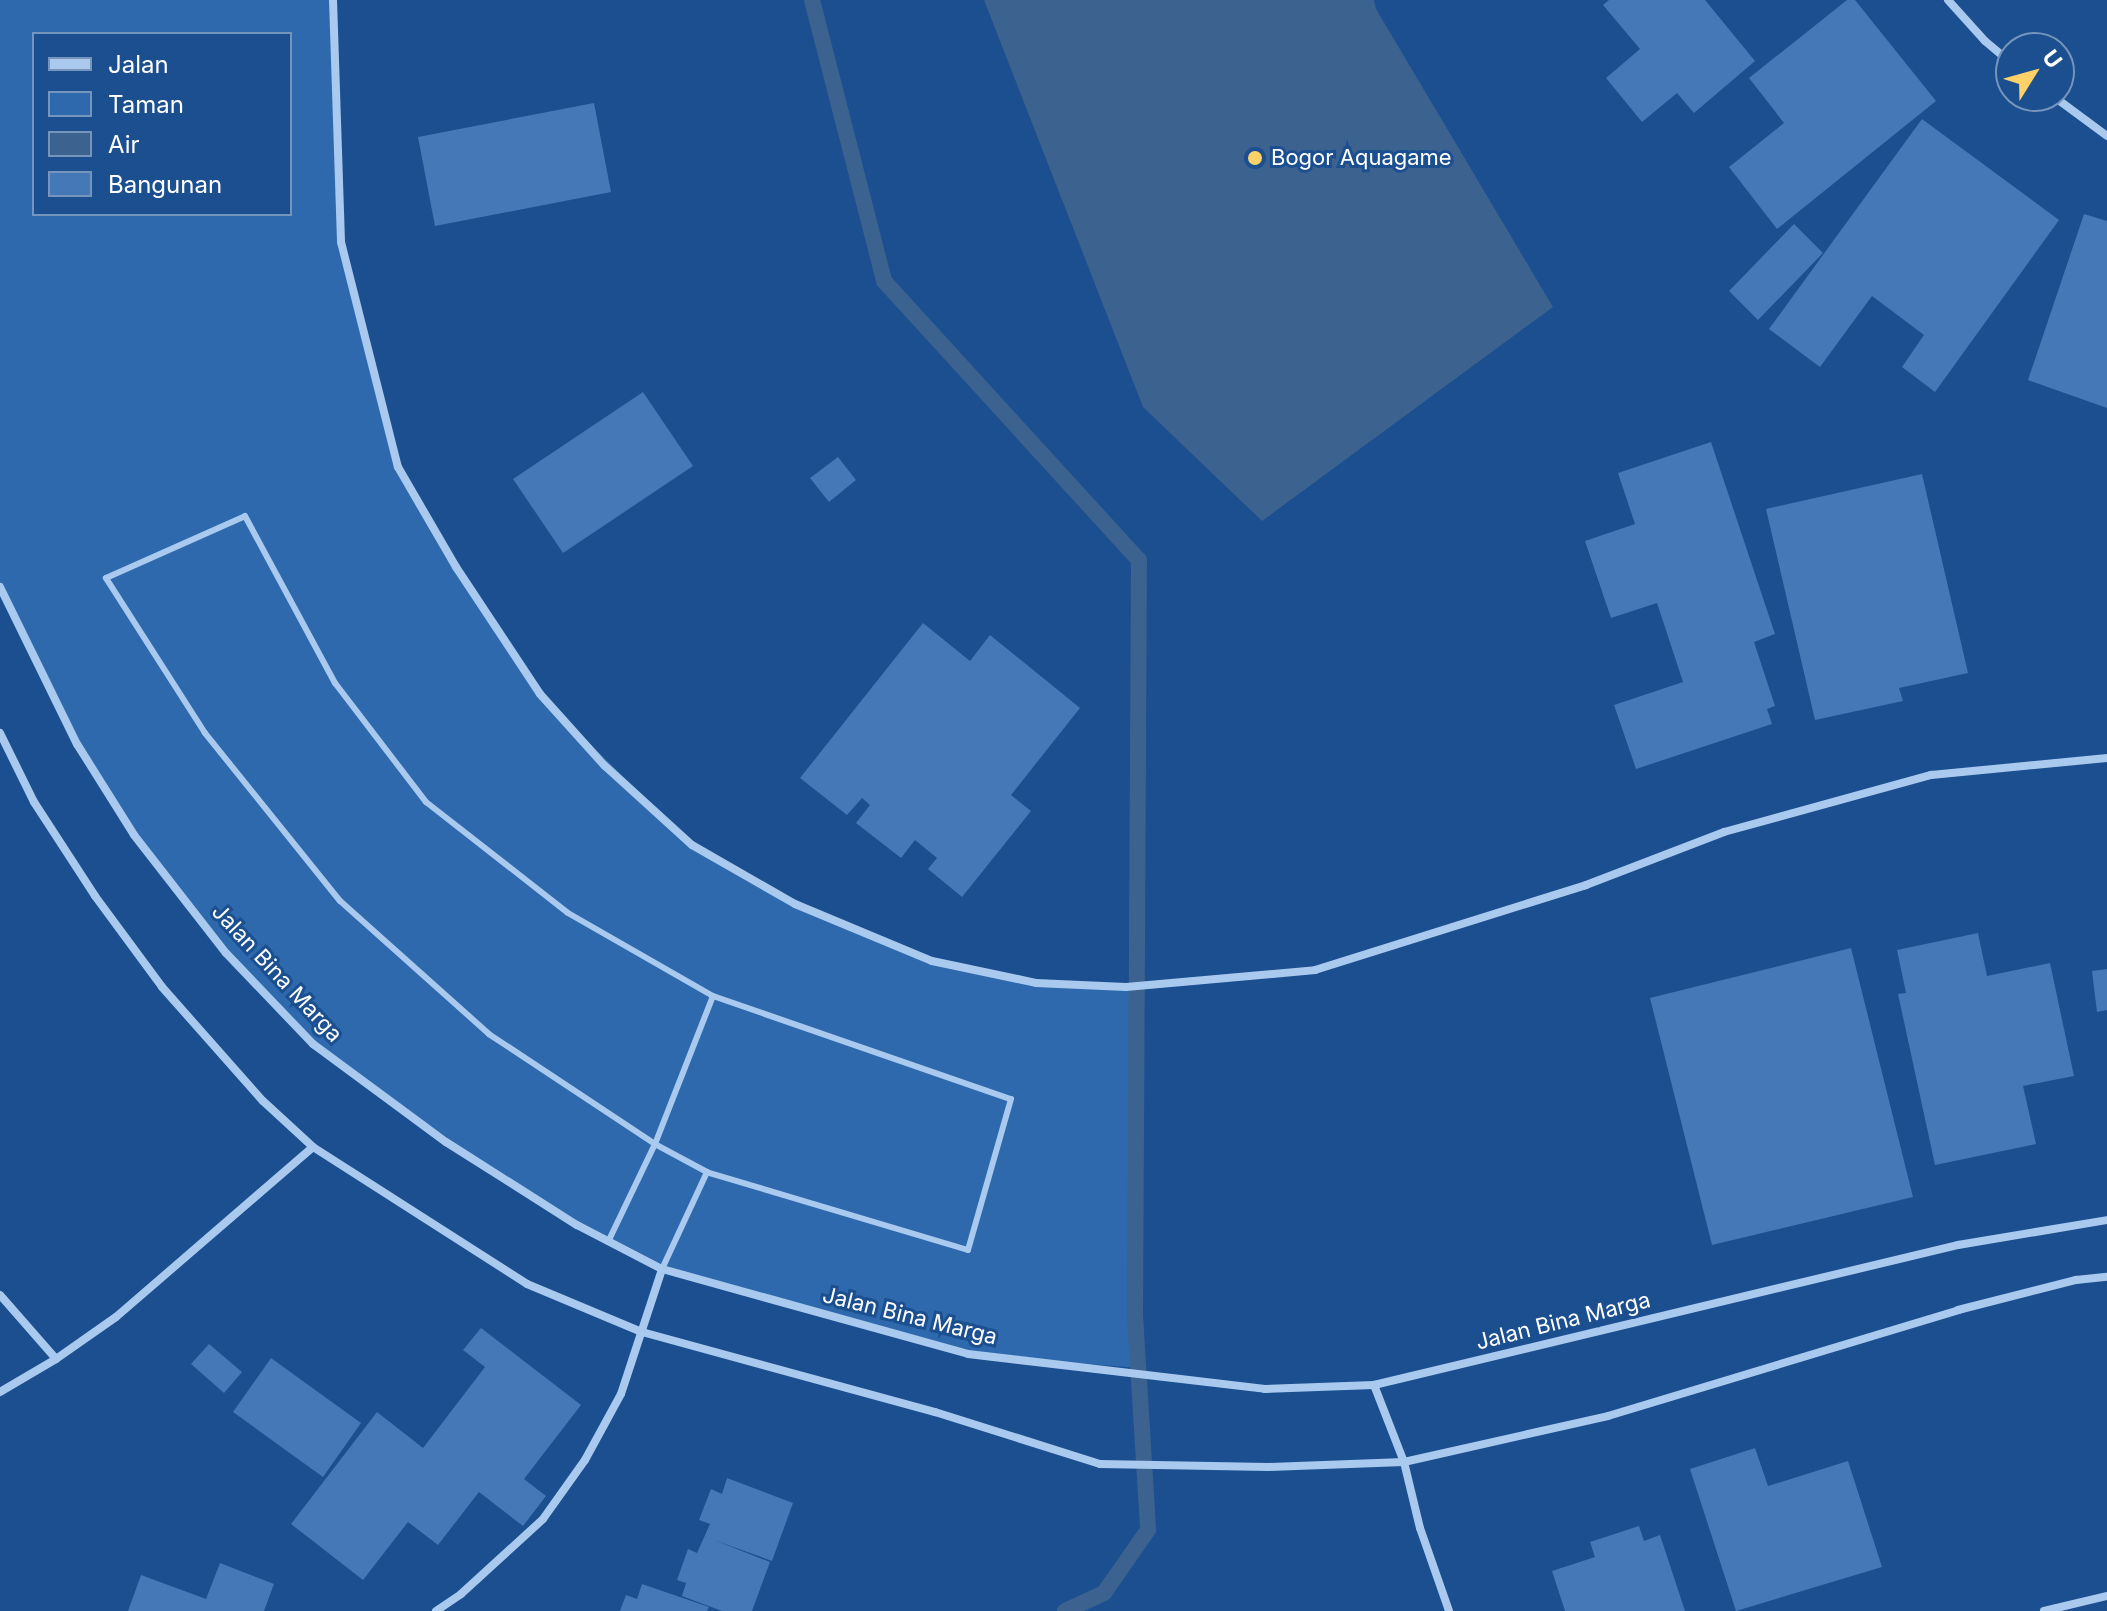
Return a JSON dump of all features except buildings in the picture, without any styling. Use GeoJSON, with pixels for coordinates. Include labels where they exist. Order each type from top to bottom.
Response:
{"type":"FeatureCollection","features":[{"type":"Feature","properties":{"kind":"street"},"geometry":{"type":"LineString","coordinates":[[333,0],[341,242],[398,467],[456,567],[540,694],[604,765],[692,845],[795,904],[932,961],[1036,983],[1126,987],[1315,970],[1586,885],[1724,832],[1931,775],[2107,758]]}},
{"type":"Feature","properties":{"kind":"street"},"geometry":{"type":"LineString","coordinates":[[1948,0],[1995,49]]}},
{"type":"Feature","properties":{"kind":"street"},"geometry":{"type":"LineString","coordinates":[[2075,112],[2107,136]]}},
{"type":"Feature","properties":{"kind":"street","name":"Jalan Bina Marga"},"geometry":{"type":"LineString","coordinates":[[0,587],[85,757],[134,835],[226,953],[313,1044],[446,1142],[608,1242],[662,1269],[968,1354],[1265,1389],[1374,1385],[1958,1245],[2107,1220]]}},
{"type":"Feature","properties":{"kind":"street"},"geometry":{"type":"LineString","coordinates":[[0,733],[34,802],[95,896],[162,987],[263,1101],[313,1147],[527,1284],[642,1332],[935,1412],[1100,1464],[1268,1467],[1404,1462],[1608,1416],[1958,1310],[2076,1280],[2107,1277]]}},
{"type":"Feature","properties":{"kind":"street"},"geometry":{"type":"LineString","coordinates":[[0,1392],[56,1359],[168,1275],[313,1147]]}},
{"type":"Feature","properties":{"kind":"street"},"geometry":{"type":"LineString","coordinates":[[436,1611],[461,1594],[543,1519],[585,1460],[621,1394],[662,1269]]}},
{"type":"Feature","properties":{"kind":"street"},"geometry":{"type":"LineString","coordinates":[[0,1295],[56,1359]]}},
{"type":"Feature","properties":{"kind":"street"},"geometry":{"type":"LineString","coordinates":[[1374,1385],[1404,1462],[1420,1528],[1449,1611]]}},
{"type":"Feature","properties":{"kind":"street"},"geometry":{"type":"LineString","coordinates":[[2044,1611],[2107,1596]]}},
{"type":"Feature","properties":{"kind":"lane"},"geometry":{"type":"LineString","coordinates":[[245,516],[335,683],[426,802],[568,913],[713,996],[1011,1099],[968,1250],[707,1172],[655,1144],[489,1034],[340,901],[205,733],[106,578],[245,516]]}},
{"type":"Feature","properties":{"kind":"lane"},"geometry":{"type":"LineString","coordinates":[[608,1242],[655,1144],[713,996]]}},
{"type":"Feature","properties":{"kind":"lane"},"geometry":{"type":"LineString","coordinates":[[662,1269],[707,1172]]}},
{"type":"Feature","properties":{"kind":"green space"},"geometry":{"type":"Polygon","coordinates":[[[0,0],[333,0],[341,242],[398,467],[456,567],[540,694],[692,845],[796,904],[932,961],[1036,983],[1138,985],[1138,1368],[968,1354],[662,1269],[522,1190],[313,1044],[226,953],[134,835],[77,744],[0,586],[0,0]]]}},
{"type":"Feature","properties":{"kind":"water","name":"Bogor Aquagame"},"geometry":{"type":"Polygon","coordinates":[[[984,0],[1374,0],[1376,9],[1553,307],[1262,521],[1143,407],[984,0]]]}},
{"type":"Feature","properties":{"kind":"waterway"},"geometry":{"type":"LineString","coordinates":[[812,0],[884,281],[1139,560],[1135,1315],[1148,1530],[1104,1593],[1065,1611]]}},
{"type":"Feature","properties":{"kind":"place","name":"Bogor Aquagame"},"geometry":{"type":"Point","coordinates":[1255,158]}}]}
